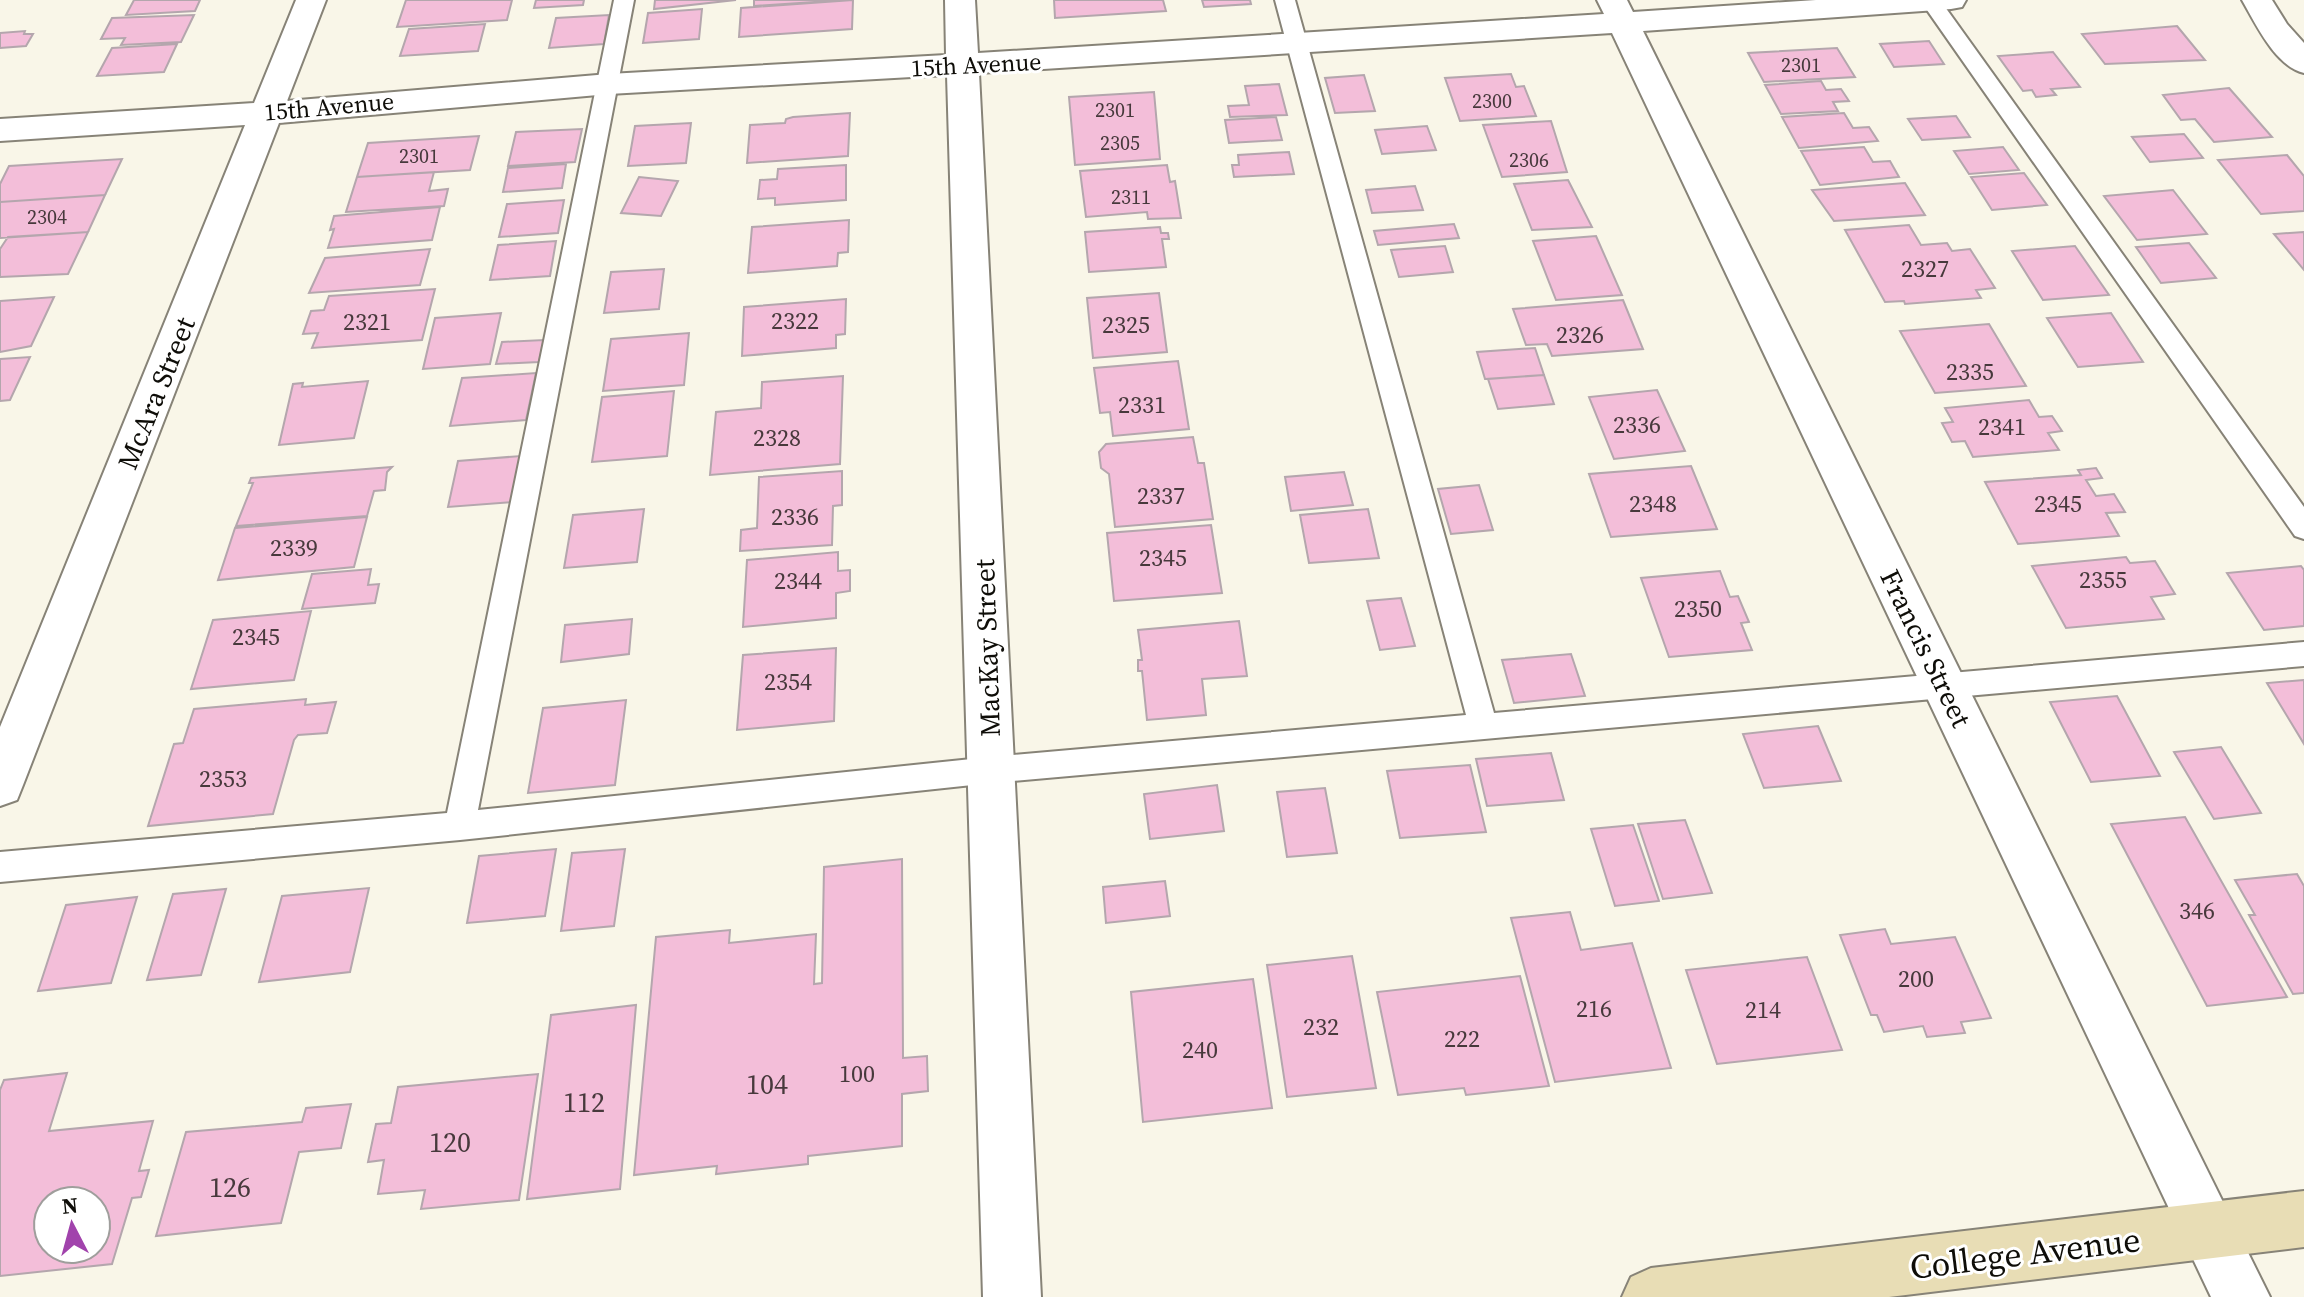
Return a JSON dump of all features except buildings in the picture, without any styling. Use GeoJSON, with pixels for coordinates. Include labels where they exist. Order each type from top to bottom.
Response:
{"type":"FeatureCollection","features":[{"type":"Feature","properties":{"kind":"street","name":"McAra Street"},"geometry":{"type":"LineString","coordinates":[[0,785],[311,0]]}},
{"type":"Feature","properties":{"kind":"street","name":"MacKay Street"},"geometry":{"type":"LineString","coordinates":[[960,0],[1012,1297]]}},
{"type":"Feature","properties":{"kind":"street","name":"15th Avenue"},"geometry":{"type":"LineString","coordinates":[[0,130],[267,113],[609,84],[1298,45],[1617,11],[1937,0]]}},
{"type":"Feature","properties":{"kind":"street"},"geometry":{"type":"LineString","coordinates":[[2257,0],[2274,29],[2304,63]]}},
{"type":"Feature","properties":{"kind":"street","name":"Francis Street"},"geometry":{"type":"LineString","coordinates":[[1617,11],[2241,1297]]}},
{"type":"Feature","properties":{"kind":"street","name":"College Avenue"},"geometry":{"type":"LineString","coordinates":[[1651,1297],[2304,1219]]}},
{"type":"Feature","properties":{"kind":"lane"},"geometry":{"type":"LineString","coordinates":[[460,826],[624,0]]}},
{"type":"Feature","properties":{"kind":"lane"},"geometry":{"type":"LineString","coordinates":[[1285,0],[1483,725]]}},
{"type":"Feature","properties":{"kind":"lane"},"geometry":{"type":"LineString","coordinates":[[1937,0],[2304,528]]}},
{"type":"Feature","properties":{"kind":"lane"},"geometry":{"type":"LineString","coordinates":[[0,867],[460,826],[991,770],[2304,654]]}}]}
